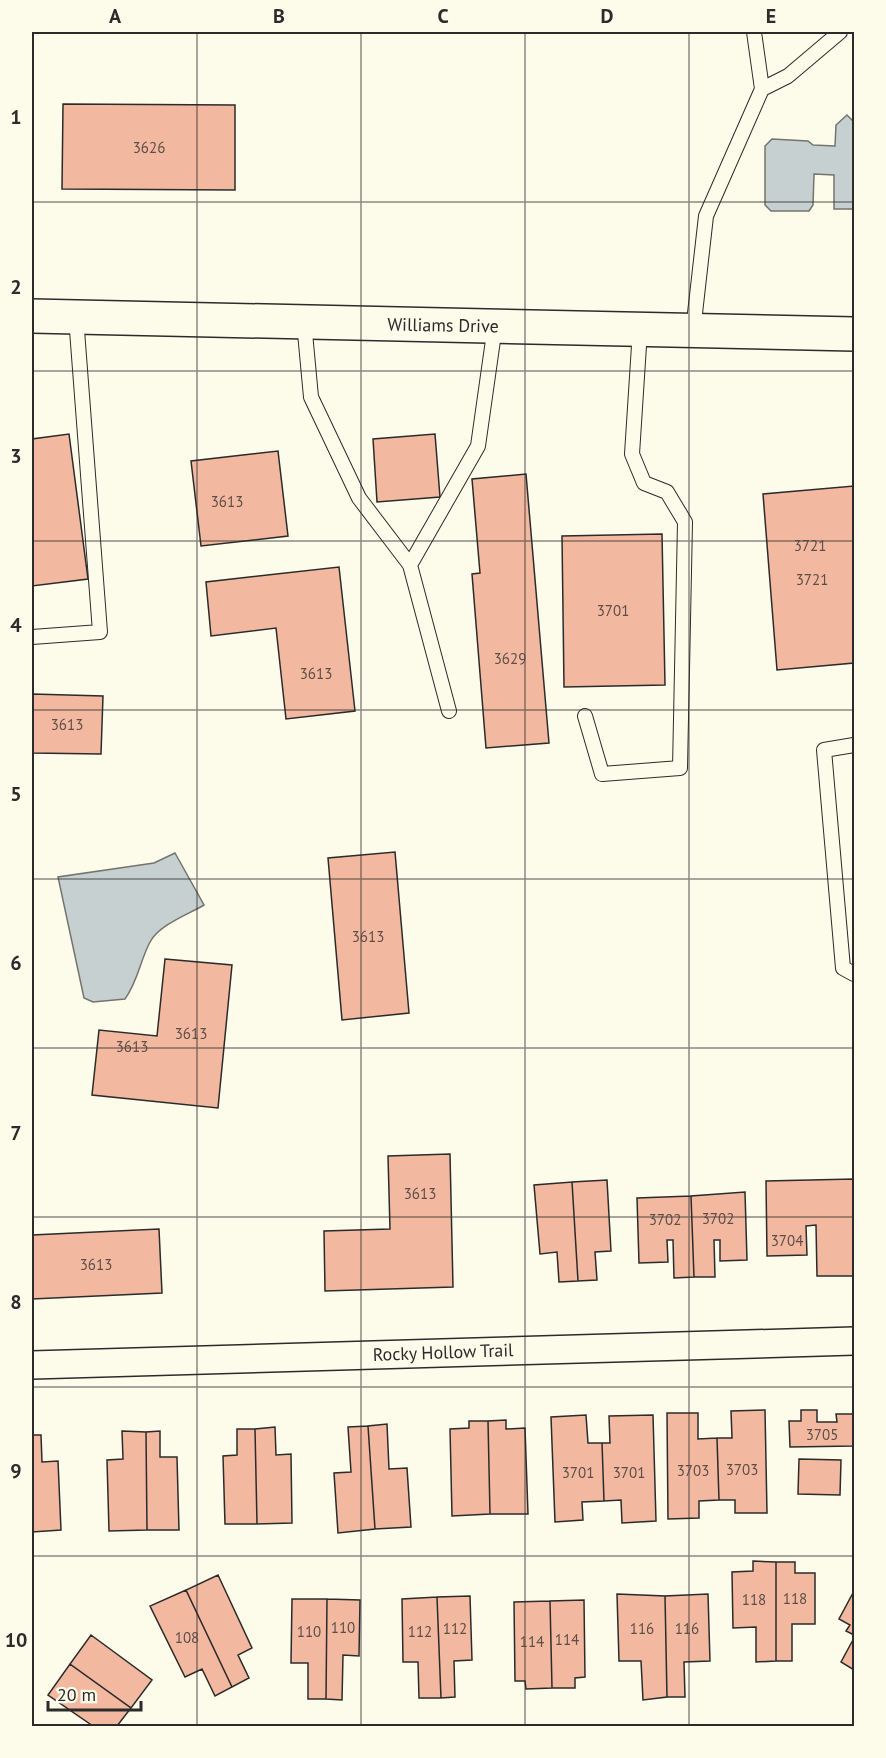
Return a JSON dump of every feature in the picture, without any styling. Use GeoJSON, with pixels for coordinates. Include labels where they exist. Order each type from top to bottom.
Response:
{"type":"FeatureCollection","features":[{"type":"Feature","properties":{"kind":"main road","name":"Williams Drive"},"geometry":{"type":"LineString","coordinates":[[32,316],[855,334]]}},
{"type":"Feature","properties":{"kind":"street","name":"Rocky Hollow Trail"},"geometry":{"type":"LineString","coordinates":[[32,1365],[855,1341]]}},
{"type":"Feature","properties":{"kind":"lane"},"geometry":{"type":"LineString","coordinates":[[693,331],[705,216],[762,89],[754,32]]}},
{"type":"Feature","properties":{"kind":"lane"},"geometry":{"type":"LineString","coordinates":[[762,89],[788,76],[840,32]]}},
{"type":"Feature","properties":{"kind":"lane"},"geometry":{"type":"LineString","coordinates":[[32,637],[100,632],[76,317]]}},
{"type":"Feature","properties":{"kind":"lane"},"geometry":{"type":"LineString","coordinates":[[304,321],[311,397],[359,498],[410,565],[449,711]]}},
{"type":"Feature","properties":{"kind":"lane"},"geometry":{"type":"LineString","coordinates":[[410,565],[478,446],[495,326]]}},
{"type":"Feature","properties":{"kind":"lane"},"geometry":{"type":"LineString","coordinates":[[585,716],[602,774],[680,768],[685,522],[667,492],[644,483],[632,454],[640,330]]}},
{"type":"Feature","properties":{"kind":"lane"},"geometry":{"type":"LineString","coordinates":[[855,745],[824,750],[843,968],[855,974]]}},
{"type":"Feature","properties":{"kind":"shaded area"},"geometry":{"type":"Polygon","coordinates":[[[847,115],[854,122],[854,209],[834,209],[834,175],[814,174],[813,205],[809,211],[771,211],[765,205],[765,146],[772,139],[808,141],[813,145],[835,146],[836,125],[847,115]]]}},
{"type":"Feature","properties":{"kind":"shaded area"},"geometry":{"type":"Polygon","coordinates":[[[175,853],[204,905],[167,925],[154,936],[125,999],[93,1002],[84,998],[58,877],[154,863],[175,853]]]}},
{"type":"Feature","properties":{"kind":"building"},"geometry":{"type":"Polygon","coordinates":[[[63,104],[235,105],[235,190],[62,189],[63,104]]]}},
{"type":"Feature","properties":{"kind":"building"},"geometry":{"type":"Polygon","coordinates":[[[69,434],[88,579],[32,586],[32,439],[69,434]]]}},
{"type":"Feature","properties":{"kind":"building"},"geometry":{"type":"Polygon","coordinates":[[[435,434],[440,497],[377,502],[373,439],[435,434]]]}},
{"type":"Feature","properties":{"kind":"building"},"geometry":{"type":"Polygon","coordinates":[[[278,451],[288,536],[201,546],[191,461],[278,451]]]}},
{"type":"Feature","properties":{"kind":"building"},"geometry":{"type":"Polygon","coordinates":[[[526,474],[549,743],[486,748],[472,574],[480,573],[472,479],[526,474]]]}},
{"type":"Feature","properties":{"kind":"building"},"geometry":{"type":"Polygon","coordinates":[[[854,486],[854,663],[777,670],[763,494],[854,486]]]}},
{"type":"Feature","properties":{"kind":"building"},"geometry":{"type":"Polygon","coordinates":[[[662,534],[665,685],[564,687],[562,536],[662,534]]]}},
{"type":"Feature","properties":{"kind":"building"},"geometry":{"type":"Polygon","coordinates":[[[339,567],[355,711],[286,719],[276,628],[211,636],[206,582],[339,567]]]}},
{"type":"Feature","properties":{"kind":"building"},"geometry":{"type":"Polygon","coordinates":[[[32,694],[103,696],[101,754],[32,753],[32,694]]]}},
{"type":"Feature","properties":{"kind":"building"},"geometry":{"type":"Polygon","coordinates":[[[395,852],[409,1013],[342,1020],[328,858],[395,852]]]}},
{"type":"Feature","properties":{"kind":"building"},"geometry":{"type":"Polygon","coordinates":[[[165,959],[232,965],[218,1108],[92,1095],[99,1030],[157,1036],[165,959]]]}},
{"type":"Feature","properties":{"kind":"building"},"geometry":{"type":"Polygon","coordinates":[[[450,1154],[453,1287],[325,1291],[324,1231],[390,1229],[388,1156],[450,1154]]]}},
{"type":"Feature","properties":{"kind":"building"},"geometry":{"type":"Polygon","coordinates":[[[854,1179],[854,1276],[817,1276],[816,1225],[806,1226],[807,1255],[767,1256],[766,1181],[854,1179]]]}},
{"type":"Feature","properties":{"kind":"building"},"geometry":{"type":"Polygon","coordinates":[[[607,1180],[611,1251],[595,1252],[597,1280],[578,1281],[572,1182],[607,1180]]]}},
{"type":"Feature","properties":{"kind":"building"},"geometry":{"type":"Polygon","coordinates":[[[572,1182],[578,1281],[559,1282],[557,1252],[540,1254],[534,1185],[572,1182]]]}},
{"type":"Feature","properties":{"kind":"building"},"geometry":{"type":"Polygon","coordinates":[[[745,1192],[747,1260],[720,1261],[720,1240],[714,1240],[715,1277],[694,1277],[691,1196],[745,1192]]]}},
{"type":"Feature","properties":{"kind":"building"},"geometry":{"type":"Polygon","coordinates":[[[691,1196],[694,1277],[674,1278],[673,1240],[667,1240],[668,1262],[639,1263],[637,1198],[691,1196]]]}},
{"type":"Feature","properties":{"kind":"building"},"geometry":{"type":"Polygon","coordinates":[[[159,1229],[162,1293],[32,1299],[32,1235],[159,1229]]]}},
{"type":"Feature","properties":{"kind":"building"},"geometry":{"type":"Polygon","coordinates":[[[765,1410],[767,1513],[735,1513],[735,1500],[719,1500],[717,1438],[732,1438],[731,1411],[765,1410]]]}},
{"type":"Feature","properties":{"kind":"building"},"geometry":{"type":"Polygon","coordinates":[[[801,1410],[817,1410],[817,1422],[837,1422],[836,1414],[854,1414],[854,1446],[790,1447],[789,1421],[801,1421],[801,1410]]]}},
{"type":"Feature","properties":{"kind":"building"},"geometry":{"type":"Polygon","coordinates":[[[667,1413],[698,1413],[698,1439],[717,1438],[719,1500],[699,1501],[699,1518],[668,1519],[667,1413]]]}},
{"type":"Feature","properties":{"kind":"building"},"geometry":{"type":"Polygon","coordinates":[[[586,1415],[588,1443],[602,1443],[604,1501],[582,1502],[583,1520],[555,1522],[551,1417],[586,1415]]]}},
{"type":"Feature","properties":{"kind":"building"},"geometry":{"type":"Polygon","coordinates":[[[653,1415],[656,1521],[622,1523],[621,1500],[604,1501],[602,1443],[610,1443],[609,1416],[653,1415]]]}},
{"type":"Feature","properties":{"kind":"building"},"geometry":{"type":"Polygon","coordinates":[[[506,1420],[506,1429],[525,1428],[528,1514],[490,1514],[488,1421],[506,1420]]]}},
{"type":"Feature","properties":{"kind":"building"},"geometry":{"type":"Polygon","coordinates":[[[469,1421],[488,1421],[490,1514],[452,1516],[450,1429],[469,1428],[469,1421]]]}},
{"type":"Feature","properties":{"kind":"building"},"geometry":{"type":"Polygon","coordinates":[[[387,1424],[389,1469],[407,1468],[411,1527],[375,1529],[368,1426],[387,1424]]]}},
{"type":"Feature","properties":{"kind":"building"},"geometry":{"type":"Polygon","coordinates":[[[368,1426],[375,1529],[338,1533],[334,1473],[351,1472],[348,1427],[368,1426]]]}},
{"type":"Feature","properties":{"kind":"building"},"geometry":{"type":"Polygon","coordinates":[[[275,1427],[276,1455],[291,1454],[292,1523],[257,1524],[255,1429],[275,1427]]]}},
{"type":"Feature","properties":{"kind":"building"},"geometry":{"type":"Polygon","coordinates":[[[237,1429],[255,1429],[257,1524],[225,1524],[223,1456],[237,1455],[237,1429]]]}},
{"type":"Feature","properties":{"kind":"building"},"geometry":{"type":"Polygon","coordinates":[[[122,1431],[146,1432],[147,1530],[109,1531],[107,1460],[123,1459],[122,1431]]]}},
{"type":"Feature","properties":{"kind":"building"},"geometry":{"type":"Polygon","coordinates":[[[160,1431],[160,1457],[177,1457],[179,1530],[147,1530],[146,1432],[160,1431]]]}},
{"type":"Feature","properties":{"kind":"building"},"geometry":{"type":"Polygon","coordinates":[[[32,1435],[41,1435],[42,1462],[58,1461],[61,1530],[32,1532],[32,1435]]]}},
{"type":"Feature","properties":{"kind":"building"},"geometry":{"type":"Polygon","coordinates":[[[799,1459],[841,1460],[840,1495],[798,1494],[799,1459]]]}},
{"type":"Feature","properties":{"kind":"building"},"geometry":{"type":"Polygon","coordinates":[[[753,1561],[776,1562],[776,1661],[756,1662],[756,1627],[733,1628],[732,1572],[753,1571],[753,1561]]]}},
{"type":"Feature","properties":{"kind":"building"},"geometry":{"type":"Polygon","coordinates":[[[776,1562],[795,1562],[795,1573],[815,1573],[815,1624],[792,1624],[792,1661],[776,1661],[776,1562]]]}},
{"type":"Feature","properties":{"kind":"building"},"geometry":{"type":"Polygon","coordinates":[[[218,1575],[252,1648],[238,1655],[249,1678],[232,1687],[186,1590],[218,1575]]]}},
{"type":"Feature","properties":{"kind":"building"},"geometry":{"type":"Polygon","coordinates":[[[186,1590],[232,1687],[215,1696],[202,1669],[185,1677],[150,1606],[186,1590]]]}},
{"type":"Feature","properties":{"kind":"building"},"geometry":{"type":"Polygon","coordinates":[[[854,1591],[854,1635],[846,1631],[850,1625],[839,1619],[854,1591]]]}},
{"type":"Feature","properties":{"kind":"building"},"geometry":{"type":"Polygon","coordinates":[[[617,1594],[665,1596],[667,1697],[643,1700],[641,1661],[619,1661],[617,1594]]]}},
{"type":"Feature","properties":{"kind":"building"},"geometry":{"type":"Polygon","coordinates":[[[708,1594],[710,1661],[684,1662],[685,1697],[667,1697],[665,1596],[708,1594]]]}},
{"type":"Feature","properties":{"kind":"building"},"geometry":{"type":"Polygon","coordinates":[[[470,1596],[472,1660],[454,1661],[455,1697],[441,1698],[437,1597],[470,1596]]]}},
{"type":"Feature","properties":{"kind":"building"},"geometry":{"type":"Polygon","coordinates":[[[437,1597],[441,1698],[419,1698],[418,1662],[403,1662],[402,1599],[437,1597]]]}},
{"type":"Feature","properties":{"kind":"building"},"geometry":{"type":"Polygon","coordinates":[[[292,1599],[327,1599],[326,1699],[308,1699],[308,1663],[291,1663],[292,1599]]]}},
{"type":"Feature","properties":{"kind":"building"},"geometry":{"type":"Polygon","coordinates":[[[327,1599],[360,1600],[359,1656],[343,1655],[342,1700],[326,1699],[327,1599]]]}},
{"type":"Feature","properties":{"kind":"building"},"geometry":{"type":"Polygon","coordinates":[[[584,1600],[585,1677],[575,1678],[575,1688],[552,1688],[550,1601],[584,1600]]]}},
{"type":"Feature","properties":{"kind":"building"},"geometry":{"type":"Polygon","coordinates":[[[550,1601],[552,1688],[526,1689],[525,1681],[515,1681],[514,1602],[550,1601]]]}},
{"type":"Feature","properties":{"kind":"building"},"geometry":{"type":"Polygon","coordinates":[[[91,1635],[152,1680],[131,1708],[70,1664],[91,1635]]]}},
{"type":"Feature","properties":{"kind":"building"},"geometry":{"type":"Polygon","coordinates":[[[854,1638],[854,1670],[841,1662],[854,1638]]]}},
{"type":"Feature","properties":{"kind":"building"},"geometry":{"type":"Polygon","coordinates":[[[70,1664],[131,1708],[117,1726],[93,1726],[48,1695],[70,1664]]]}}]}
